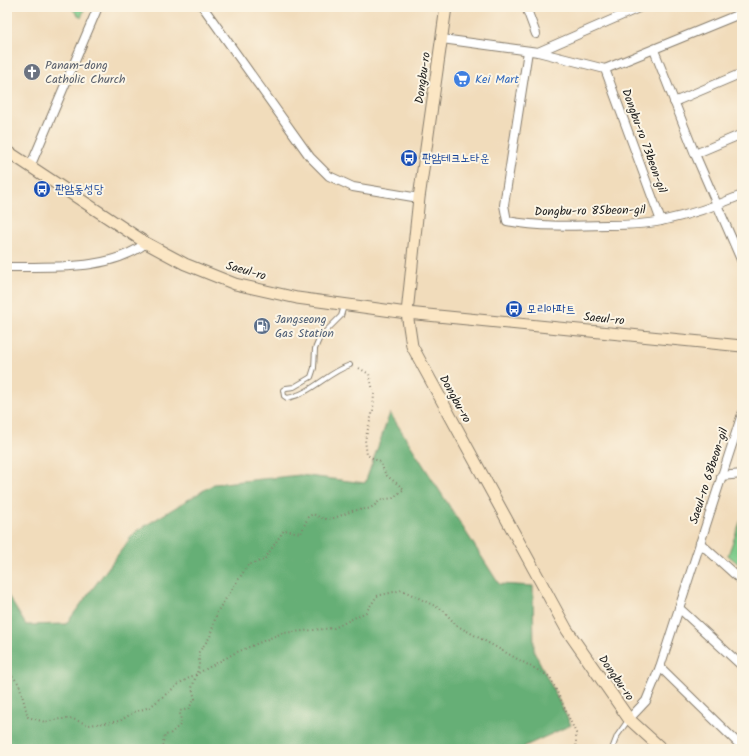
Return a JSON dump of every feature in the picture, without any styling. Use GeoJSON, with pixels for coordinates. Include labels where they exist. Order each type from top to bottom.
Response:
{"type":"FeatureCollection","features":[{"type":"Feature","properties":{"kind":"main road","name":"Dongbu-ro"},"geometry":{"type":"LineString","coordinates":[[446,7],[419,198],[407,313],[412,346],[567,630],[629,718],[662,749]]}},
{"type":"Feature","properties":{"kind":"main road","name":"Saeul-ro"},"geometry":{"type":"LineString","coordinates":[[7,151],[146,243],[185,264],[235,284],[297,298],[407,313],[742,346]]}},
{"type":"Feature","properties":{"kind":"street"},"geometry":{"type":"LineString","coordinates":[[30,167],[98,7]]}},
{"type":"Feature","properties":{"kind":"street"},"geometry":{"type":"LineString","coordinates":[[204,7],[310,157],[328,176],[353,187],[419,198]]}},
{"type":"Feature","properties":{"kind":"street"},"geometry":{"type":"LineString","coordinates":[[526,7],[536,34]]}},
{"type":"Feature","properties":{"kind":"street"},"geometry":{"type":"LineString","coordinates":[[538,52],[641,7]]}},
{"type":"Feature","properties":{"kind":"street"},"geometry":{"type":"LineString","coordinates":[[442,39],[538,52],[605,70],[742,13]]}},
{"type":"Feature","properties":{"kind":"street"},"geometry":{"type":"LineString","coordinates":[[654,50],[695,154],[741,259]]}},
{"type":"Feature","properties":{"kind":"street","name":"Dongbu-ro 85beon-gil"},"geometry":{"type":"LineString","coordinates":[[528,51],[504,205],[506,221],[526,224],[579,226],[636,225],[661,221],[717,206],[742,195]]}},
{"type":"Feature","properties":{"kind":"street","name":"Dongbu-ro 73beon-gil"},"geometry":{"type":"LineString","coordinates":[[605,70],[661,221]]}},
{"type":"Feature","properties":{"kind":"street"},"geometry":{"type":"LineString","coordinates":[[674,102],[742,73]]}},
{"type":"Feature","properties":{"kind":"street"},"geometry":{"type":"LineString","coordinates":[[695,154],[742,134]]}},
{"type":"Feature","properties":{"kind":"street"},"geometry":{"type":"LineString","coordinates":[[7,267],[90,264],[134,252],[146,243]]}},
{"type":"Feature","properties":{"kind":"street","name":"Saeul-ro 68beon-gil"},"geometry":{"type":"LineString","coordinates":[[629,718],[646,701],[660,667],[742,415]]}},
{"type":"Feature","properties":{"kind":"street"},"geometry":{"type":"LineString","coordinates":[[721,476],[742,474]]}},
{"type":"Feature","properties":{"kind":"street","name":"Saeul-ro 68beon-gil"},"geometry":{"type":"LineString","coordinates":[[700,543],[742,581]]}},
{"type":"Feature","properties":{"kind":"street"},"geometry":{"type":"LineString","coordinates":[[679,608],[742,666]]}},
{"type":"Feature","properties":{"kind":"street"},"geometry":{"type":"LineString","coordinates":[[660,667],[742,747]]}},
{"type":"Feature","properties":{"kind":"lane"},"geometry":{"type":"LineString","coordinates":[[345,304],[341,316],[320,337],[315,349],[314,368],[311,377],[294,387],[283,390],[284,396],[287,398],[299,396],[339,369],[350,365]]}},
{"type":"Feature","properties":{"kind":"lane"},"geometry":{"type":"LineString","coordinates":[[612,749],[617,736],[629,718]]}},
{"type":"Feature","properties":{"kind":"path"},"geometry":{"type":"LineString","coordinates":[[161,749],[165,735],[170,734],[181,724],[180,711],[188,709],[195,699],[192,688],[199,666],[199,652],[210,637],[217,612],[248,565],[264,560],[284,530],[300,532],[308,517],[313,514],[325,519],[342,516],[354,511],[364,511],[376,506],[380,500],[393,498],[404,489],[386,476],[380,462],[367,455],[365,440],[373,410],[374,394],[369,374],[350,365]]}},
{"type":"Feature","properties":{"kind":"path"},"geometry":{"type":"LineString","coordinates":[[7,670],[19,684],[28,717],[45,722],[60,719],[72,719],[89,725],[120,721],[134,712],[150,707],[180,682],[197,675],[234,653],[282,633],[334,628],[366,612],[377,596],[402,590],[443,610],[456,625],[550,677],[576,733],[576,749]]}},
{"type":"Feature","properties":{"kind":"green space"},"geometry":{"type":"Polygon","coordinates":[[[70,7],[85,7],[81,18],[70,7]]]}},
{"type":"Feature","properties":{"kind":"green space"},"geometry":{"type":"Polygon","coordinates":[[[390,413],[499,584],[533,586],[534,651],[571,725],[525,746],[523,749],[7,749],[7,594],[26,625],[66,624],[135,532],[214,484],[300,475],[365,483],[390,413]]]}},
{"type":"Feature","properties":{"kind":"green space"},"geometry":{"type":"Polygon","coordinates":[[[742,517],[742,567],[728,555],[742,517]]]}},
{"type":"Feature","properties":{"kind":"place","name":"Panam-dong Catholic Church"},"geometry":{"type":"Point","coordinates":[32,72]}},
{"type":"Feature","properties":{"kind":"place","name":"Kei Mart"},"geometry":{"type":"Point","coordinates":[462,79]}},
{"type":"Feature","properties":{"kind":"place","name":"판암테크노타운"},"geometry":{"type":"Point","coordinates":[409,158]}},
{"type":"Feature","properties":{"kind":"place","name":"판암동성당"},"geometry":{"type":"Point","coordinates":[42,189]}},
{"type":"Feature","properties":{"kind":"place","name":"모리아파트"},"geometry":{"type":"Point","coordinates":[514,309]}},
{"type":"Feature","properties":{"kind":"place","name":"Jangseong Gas Station"},"geometry":{"type":"Point","coordinates":[262,326]}}]}
